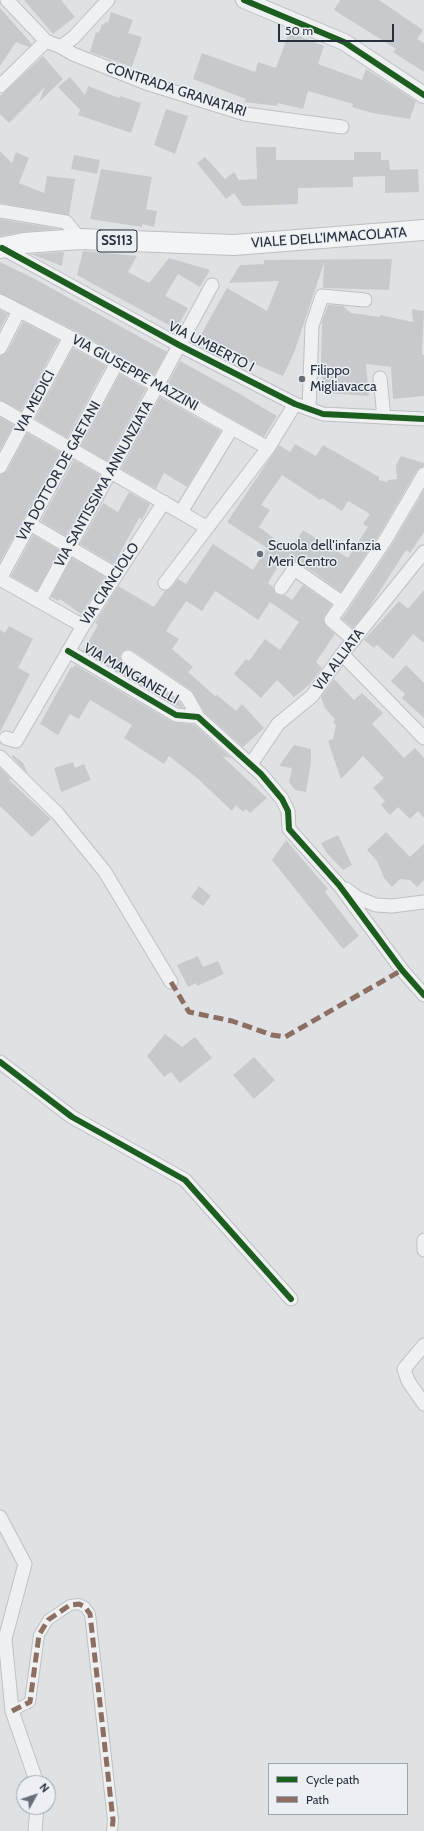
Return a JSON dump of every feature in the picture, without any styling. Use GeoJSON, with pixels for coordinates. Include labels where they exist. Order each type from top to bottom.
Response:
{"type":"FeatureCollection","features":[{"type":"Feature","properties":{"kind":"main road","name":"VIALE DELL'IMMACOLATA"},"geometry":{"type":"LineString","coordinates":[[80,239],[234,245],[424,230]]}},
{"type":"Feature","properties":{"kind":"main road","name":"SS113"},"geometry":{"type":"LineString","coordinates":[[1,248],[24,243],[80,239]]}},
{"type":"Feature","properties":{"kind":"street"},"geometry":{"type":"LineString","coordinates":[[0,86],[46,41],[7,0]]}},
{"type":"Feature","properties":{"kind":"street"},"geometry":{"type":"LineString","coordinates":[[60,47],[74,37],[108,0]]}},
{"type":"Feature","properties":{"kind":"street"},"geometry":{"type":"LineString","coordinates":[[244,0],[344,42],[424,95]]}},
{"type":"Feature","properties":{"kind":"street","name":"CONTRADA GRANATARI"},"geometry":{"type":"LineString","coordinates":[[46,41],[73,54],[146,83],[245,114],[342,127]]}},
{"type":"Feature","properties":{"kind":"street"},"geometry":{"type":"LineString","coordinates":[[0,211],[66,222],[80,239]]}},
{"type":"Feature","properties":{"kind":"street","name":"VIA UMBERTO I"},"geometry":{"type":"LineString","coordinates":[[1,248],[179,345],[295,404],[323,414],[424,419]]}},
{"type":"Feature","properties":{"kind":"street","name":"VIA SANTISSIMA ANNUNZIATA"},"geometry":{"type":"LineString","coordinates":[[40,601],[212,285]]}},
{"type":"Feature","properties":{"kind":"street"},"geometry":{"type":"LineString","coordinates":[[309,409],[312,326],[322,296],[365,300]]}},
{"type":"Feature","properties":{"kind":"street","name":"VIA GIUSEPPE MAZZINI"},"geometry":{"type":"LineString","coordinates":[[0,301],[70,337],[268,448]]}},
{"type":"Feature","properties":{"kind":"street"},"geometry":{"type":"LineString","coordinates":[[0,348],[19,311]]}},
{"type":"Feature","properties":{"kind":"street","name":"VIA MEDICI"},"geometry":{"type":"LineString","coordinates":[[0,467],[70,337]]}},
{"type":"Feature","properties":{"kind":"street","name":"VIA DOTTOR DE GAETANI"},"geometry":{"type":"LineString","coordinates":[[0,579],[117,363]]}},
{"type":"Feature","properties":{"kind":"street"},"geometry":{"type":"LineString","coordinates":[[380,378],[384,417]]}},
{"type":"Feature","properties":{"kind":"street"},"geometry":{"type":"LineString","coordinates":[[165,583],[206,527],[268,448],[295,404]]}},
{"type":"Feature","properties":{"kind":"street"},"geometry":{"type":"LineString","coordinates":[[0,408],[206,527]]}},
{"type":"Feature","properties":{"kind":"street"},"geometry":{"type":"LineString","coordinates":[[181,512],[232,428]]}},
{"type":"Feature","properties":{"kind":"street"},"geometry":{"type":"LineString","coordinates":[[354,640],[331,620],[386,539],[424,474]]}},
{"type":"Feature","properties":{"kind":"street","name":"VIA CIANCIOLO"},"geometry":{"type":"LineString","coordinates":[[2,739],[16,741],[115,574],[164,502]]}},
{"type":"Feature","properties":{"kind":"street"},"geometry":{"type":"LineString","coordinates":[[30,524],[115,574]]}},
{"type":"Feature","properties":{"kind":"street","name":"VIA ALLIATA"},"geometry":{"type":"LineString","coordinates":[[251,764],[278,724],[312,696],[327,678],[342,654],[424,552]]}},
{"type":"Feature","properties":{"kind":"street"},"geometry":{"type":"LineString","coordinates":[[281,588],[294,569],[343,603]]}},
{"type":"Feature","properties":{"kind":"street"},"geometry":{"type":"LineString","coordinates":[[0,579],[83,626]]}},
{"type":"Feature","properties":{"kind":"street","name":"VIA MANGANELLI"},"geometry":{"type":"LineString","coordinates":[[68,651],[176,715],[198,717]]}},
{"type":"Feature","properties":{"kind":"street"},"geometry":{"type":"LineString","coordinates":[[342,654],[424,738]]}},
{"type":"Feature","properties":{"kind":"street"},"geometry":{"type":"LineString","coordinates":[[128,657],[187,697],[198,717],[251,764],[282,799],[288,811],[289,829],[339,885],[402,970],[424,995]]}},
{"type":"Feature","properties":{"kind":"street"},"geometry":{"type":"LineString","coordinates":[[0,757],[58,814],[105,872],[171,982]]}},
{"type":"Feature","properties":{"kind":"street"},"geometry":{"type":"LineString","coordinates":[[339,885],[358,898],[376,905],[392,906],[424,902]]}},
{"type":"Feature","properties":{"kind":"street"},"geometry":{"type":"LineString","coordinates":[[0,1062],[72,1117],[185,1180],[291,1299]]}},
{"type":"Feature","properties":{"kind":"street"},"geometry":{"type":"LineString","coordinates":[[424,1240],[424,1250]]}},
{"type":"Feature","properties":{"kind":"street"},"geometry":{"type":"LineString","coordinates":[[424,1345],[404,1369],[408,1381],[424,1404]]}},
{"type":"Feature","properties":{"kind":"street"},"geometry":{"type":"LineString","coordinates":[[0,1517],[25,1564],[6,1639],[12,1712],[34,1775]]}},
{"type":"Feature","properties":{"kind":"street"},"geometry":{"type":"LineString","coordinates":[[12,1712],[30,1702],[39,1635],[48,1620],[70,1605],[79,1604],[85,1607],[90,1614],[113,1820],[112,1831]]}},
{"type":"Feature","properties":{"kind":"street"},"geometry":{"type":"LineString","coordinates":[[35,1831],[36,1815]]}},
{"type":"Feature","properties":{"kind":"building"},"geometry":{"type":"Polygon","coordinates":[[[24,0],[61,0],[75,17],[53,34],[24,0]]]}},
{"type":"Feature","properties":{"kind":"building"},"geometry":{"type":"Polygon","coordinates":[[[340,0],[379,0],[423,30],[417,39],[424,43],[424,72],[393,52],[396,49],[334,10],[340,0]]]}},
{"type":"Feature","properties":{"kind":"building"},"geometry":{"type":"Polygon","coordinates":[[[0,8],[32,44],[29,47],[16,42],[0,66],[0,8]]]}},
{"type":"Feature","properties":{"kind":"building"},"geometry":{"type":"Polygon","coordinates":[[[111,12],[133,20],[128,33],[142,37],[132,67],[90,52],[96,32],[99,33],[102,24],[104,25],[105,22],[108,23],[111,12]]]}},
{"type":"Feature","properties":{"kind":"building"},"geometry":{"type":"Polygon","coordinates":[[[289,32],[324,46],[318,64],[362,80],[366,69],[416,101],[410,119],[372,113],[352,107],[353,104],[308,91],[303,109],[278,103],[277,106],[244,102],[246,99],[193,79],[202,53],[255,72],[258,62],[276,68],[289,32]]]}},
{"type":"Feature","properties":{"kind":"building"},"geometry":{"type":"Polygon","coordinates":[[[43,56],[63,79],[39,102],[45,87],[9,123],[0,114],[0,96],[43,56]]]}},
{"type":"Feature","properties":{"kind":"building"},"geometry":{"type":"Polygon","coordinates":[[[70,77],[85,95],[88,86],[119,98],[120,96],[141,103],[131,133],[78,115],[80,110],[58,87],[70,77]]]}},
{"type":"Feature","properties":{"kind":"building"},"geometry":{"type":"Polygon","coordinates":[[[166,109],[188,116],[175,154],[154,145],[166,109]]]}},
{"type":"Feature","properties":{"kind":"building"},"geometry":{"type":"Polygon","coordinates":[[[256,147],[276,147],[276,160],[354,160],[354,152],[381,152],[381,160],[389,160],[390,170],[418,169],[419,192],[385,193],[385,176],[353,177],[353,187],[298,188],[298,204],[243,206],[234,193],[226,199],[197,163],[205,157],[225,179],[234,172],[239,180],[257,179],[256,147]]]}},
{"type":"Feature","properties":{"kind":"building"},"geometry":{"type":"Polygon","coordinates":[[[0,151],[12,163],[16,152],[29,158],[19,183],[44,193],[47,176],[75,179],[69,215],[0,203],[0,151]]]}},
{"type":"Feature","properties":{"kind":"building"},"geometry":{"type":"Polygon","coordinates":[[[74,155],[100,160],[97,174],[71,169],[74,155]]]}},
{"type":"Feature","properties":{"kind":"building"},"geometry":{"type":"Polygon","coordinates":[[[101,169],[152,177],[146,209],[157,211],[154,227],[142,224],[142,227],[90,219],[101,169]]]}},
{"type":"Feature","properties":{"kind":"building"},"geometry":{"type":"Polygon","coordinates":[[[0,219],[59,229],[23,232],[0,236],[0,219]]]}},
{"type":"Feature","properties":{"kind":"building"},"geometry":{"type":"Polygon","coordinates":[[[83,251],[137,256],[128,272],[149,283],[169,258],[210,270],[200,287],[178,274],[165,296],[188,308],[176,329],[77,275],[83,251]]]}},
{"type":"Feature","properties":{"kind":"building"},"geometry":{"type":"Polygon","coordinates":[[[64,252],[62,266],[31,254],[64,252]]]}},
{"type":"Feature","properties":{"kind":"building"},"geometry":{"type":"Polygon","coordinates":[[[392,259],[389,290],[323,288],[324,263],[294,353],[283,376],[198,340],[227,288],[267,311],[279,281],[229,283],[240,265],[264,264],[264,260],[392,259]]]}},
{"type":"Feature","properties":{"kind":"building"},"geometry":{"type":"Polygon","coordinates":[[[0,262],[33,278],[167,352],[154,375],[74,330],[0,293],[0,262]]]}},
{"type":"Feature","properties":{"kind":"building"},"geometry":{"type":"Polygon","coordinates":[[[328,305],[343,306],[351,313],[380,317],[380,315],[413,322],[412,309],[424,311],[422,355],[424,355],[424,396],[393,399],[391,367],[366,364],[369,396],[325,393],[322,374],[321,375],[322,321],[328,305]]]}},
{"type":"Feature","properties":{"kind":"building"},"geometry":{"type":"Polygon","coordinates":[[[0,310],[8,314],[0,330],[0,310]]]}},
{"type":"Feature","properties":{"kind":"building"},"geometry":{"type":"Polygon","coordinates":[[[23,322],[59,340],[21,411],[0,400],[0,356],[7,352],[23,322]]]}},
{"type":"Feature","properties":{"kind":"building"},"geometry":{"type":"Polygon","coordinates":[[[73,348],[106,366],[67,438],[35,419],[73,348]]]}},
{"type":"Feature","properties":{"kind":"building"},"geometry":{"type":"Polygon","coordinates":[[[180,361],[277,416],[264,437],[168,383],[180,361]]]}},
{"type":"Feature","properties":{"kind":"building"},"geometry":{"type":"Polygon","coordinates":[[[120,374],[146,389],[107,461],[81,446],[120,374]]]}},
{"type":"Feature","properties":{"kind":"building"},"geometry":{"type":"Polygon","coordinates":[[[160,397],[221,431],[187,487],[164,473],[156,489],[121,469],[160,397]]]}},
{"type":"Feature","properties":{"kind":"building"},"geometry":{"type":"Polygon","coordinates":[[[0,417],[14,425],[0,450],[0,417]]]}},
{"type":"Feature","properties":{"kind":"building"},"geometry":{"type":"Polygon","coordinates":[[[27,433],[60,452],[0,562],[0,475],[7,471],[27,433]]]}},
{"type":"Feature","properties":{"kind":"building"},"geometry":{"type":"Polygon","coordinates":[[[295,444],[316,456],[323,445],[379,477],[379,480],[387,482],[388,480],[397,479],[396,465],[401,456],[424,463],[424,466],[417,470],[379,535],[341,592],[299,562],[290,559],[288,561],[283,558],[268,583],[273,587],[276,594],[281,596],[285,595],[292,600],[303,585],[332,605],[323,619],[326,626],[335,634],[316,662],[322,668],[309,685],[294,697],[277,680],[261,698],[234,674],[246,659],[249,661],[265,639],[280,650],[299,622],[270,602],[258,620],[215,591],[202,611],[186,601],[166,631],[179,639],[172,649],[193,667],[188,672],[215,696],[217,695],[236,711],[242,704],[264,728],[243,747],[204,712],[192,691],[132,650],[128,649],[122,652],[120,657],[123,663],[181,703],[184,708],[179,707],[83,651],[98,625],[95,623],[118,586],[154,607],[165,591],[171,588],[178,579],[186,584],[213,544],[253,570],[267,548],[227,522],[279,445],[290,452],[295,444]],[[282,475],[261,505],[270,510],[259,527],[290,550],[303,530],[348,558],[368,527],[363,524],[370,514],[348,501],[342,511],[322,498],[320,500],[282,475]]]}},
{"type":"Feature","properties":{"kind":"building"},"geometry":{"type":"Polygon","coordinates":[[[74,460],[100,475],[66,536],[41,521],[74,460]]]}},
{"type":"Feature","properties":{"kind":"building"},"geometry":{"type":"Polygon","coordinates":[[[424,490],[424,532],[410,553],[406,550],[367,611],[353,628],[342,619],[393,543],[424,490]]]}},
{"type":"Feature","properties":{"kind":"building"},"geometry":{"type":"Polygon","coordinates":[[[129,492],[150,504],[142,520],[139,518],[114,564],[80,544],[103,503],[118,512],[129,492]]]}},
{"type":"Feature","properties":{"kind":"building"},"geometry":{"type":"Polygon","coordinates":[[[33,535],[59,550],[37,591],[11,576],[33,535]]]}},
{"type":"Feature","properties":{"kind":"building"},"geometry":{"type":"Polygon","coordinates":[[[72,558],[105,577],[81,614],[60,599],[58,601],[51,597],[72,558]]]}},
{"type":"Feature","properties":{"kind":"building"},"geometry":{"type":"Polygon","coordinates":[[[424,590],[424,643],[413,634],[393,659],[377,645],[374,648],[364,640],[399,601],[408,609],[424,590]]]}},
{"type":"Feature","properties":{"kind":"building"},"geometry":{"type":"Polygon","coordinates":[[[9,626],[33,639],[18,668],[30,674],[0,732],[0,630],[5,633],[9,626]]]}},
{"type":"Feature","properties":{"kind":"building"},"geometry":{"type":"Polygon","coordinates":[[[75,665],[172,722],[195,725],[231,758],[222,756],[267,798],[250,813],[246,809],[243,812],[236,805],[232,811],[197,778],[169,756],[164,764],[124,738],[132,725],[90,700],[79,719],[70,714],[58,735],[40,724],[71,667],[73,668],[75,665]]]}},
{"type":"Feature","properties":{"kind":"building"},"geometry":{"type":"Polygon","coordinates":[[[406,665],[424,683],[424,718],[402,698],[405,694],[391,681],[406,665]]]}},
{"type":"Feature","properties":{"kind":"building"},"geometry":{"type":"Polygon","coordinates":[[[334,679],[354,700],[362,693],[383,713],[372,724],[404,758],[415,748],[424,758],[424,818],[418,811],[410,819],[398,807],[390,815],[381,805],[385,801],[373,788],[384,778],[363,756],[341,779],[328,741],[333,739],[336,725],[333,722],[335,719],[325,708],[321,697],[334,679]]]}},
{"type":"Feature","properties":{"kind":"building"},"geometry":{"type":"Polygon","coordinates":[[[294,745],[311,749],[311,763],[306,792],[295,790],[289,782],[292,768],[279,766],[294,745]]]}},
{"type":"Feature","properties":{"kind":"building"},"geometry":{"type":"Polygon","coordinates":[[[13,755],[23,763],[28,774],[12,757],[13,755]]]}},
{"type":"Feature","properties":{"kind":"building"},"geometry":{"type":"Polygon","coordinates":[[[73,762],[75,768],[84,764],[91,780],[61,792],[54,768],[73,762]]]}},
{"type":"Feature","properties":{"kind":"building"},"geometry":{"type":"Polygon","coordinates":[[[0,768],[11,779],[9,780],[51,819],[32,837],[0,806],[0,768]]]}},
{"type":"Feature","properties":{"kind":"building"},"geometry":{"type":"Polygon","coordinates":[[[386,832],[410,857],[424,844],[424,880],[417,887],[410,880],[400,879],[392,887],[384,878],[377,861],[367,850],[386,832]]]}},
{"type":"Feature","properties":{"kind":"building"},"geometry":{"type":"Polygon","coordinates":[[[338,835],[352,865],[343,870],[326,852],[321,843],[338,835]]]}},
{"type":"Feature","properties":{"kind":"building"},"geometry":{"type":"Polygon","coordinates":[[[286,840],[328,889],[325,892],[359,936],[343,949],[272,860],[286,840]]]}},
{"type":"Feature","properties":{"kind":"building"},"geometry":{"type":"Polygon","coordinates":[[[199,886],[211,896],[203,906],[191,897],[199,886]]]}},
{"type":"Feature","properties":{"kind":"building"},"geometry":{"type":"Polygon","coordinates":[[[198,956],[203,967],[218,961],[224,974],[197,986],[196,983],[188,987],[177,965],[198,956]]]}},
{"type":"Feature","properties":{"kind":"building"},"geometry":{"type":"Polygon","coordinates":[[[165,1034],[182,1047],[195,1037],[212,1058],[180,1083],[171,1072],[164,1077],[147,1056],[165,1034]]]}},
{"type":"Feature","properties":{"kind":"building"},"geometry":{"type":"Polygon","coordinates":[[[254,1057],[275,1080],[254,1099],[233,1075],[254,1057]]]}},
{"type":"Feature","properties":{"kind":"marked path"},"geometry":{"type":"LineString","coordinates":[[171,982],[189,1012],[232,1021],[272,1035],[285,1037],[402,970]]}},
{"type":"Feature","properties":{"kind":"marked path"},"geometry":{"type":"LineString","coordinates":[[12,1711],[30,1702],[39,1635],[48,1620],[70,1605],[79,1604],[85,1607],[90,1614],[113,1820],[112,1831]]}},
{"type":"Feature","properties":{"kind":"cycle path"},"geometry":{"type":"LineString","coordinates":[[244,0],[344,42],[424,95]]}},
{"type":"Feature","properties":{"kind":"cycle path"},"geometry":{"type":"LineString","coordinates":[[2,248],[179,345],[295,404],[323,414],[424,419]]}},
{"type":"Feature","properties":{"kind":"cycle path"},"geometry":{"type":"LineString","coordinates":[[68,651],[176,715],[198,717],[261,774],[282,799],[288,811],[289,829],[339,885],[402,970],[424,995]]}},
{"type":"Feature","properties":{"kind":"cycle path"},"geometry":{"type":"LineString","coordinates":[[0,1062],[72,1117],[185,1180],[291,1299]]}},
{"type":"Feature","properties":{"kind":"place","name":"Filippo Migliavacca"},"geometry":{"type":"Point","coordinates":[302,379]}},
{"type":"Feature","properties":{"kind":"place","name":"Scuola dell'infanzia Merì Centro"},"geometry":{"type":"Point","coordinates":[260,554]}}]}
